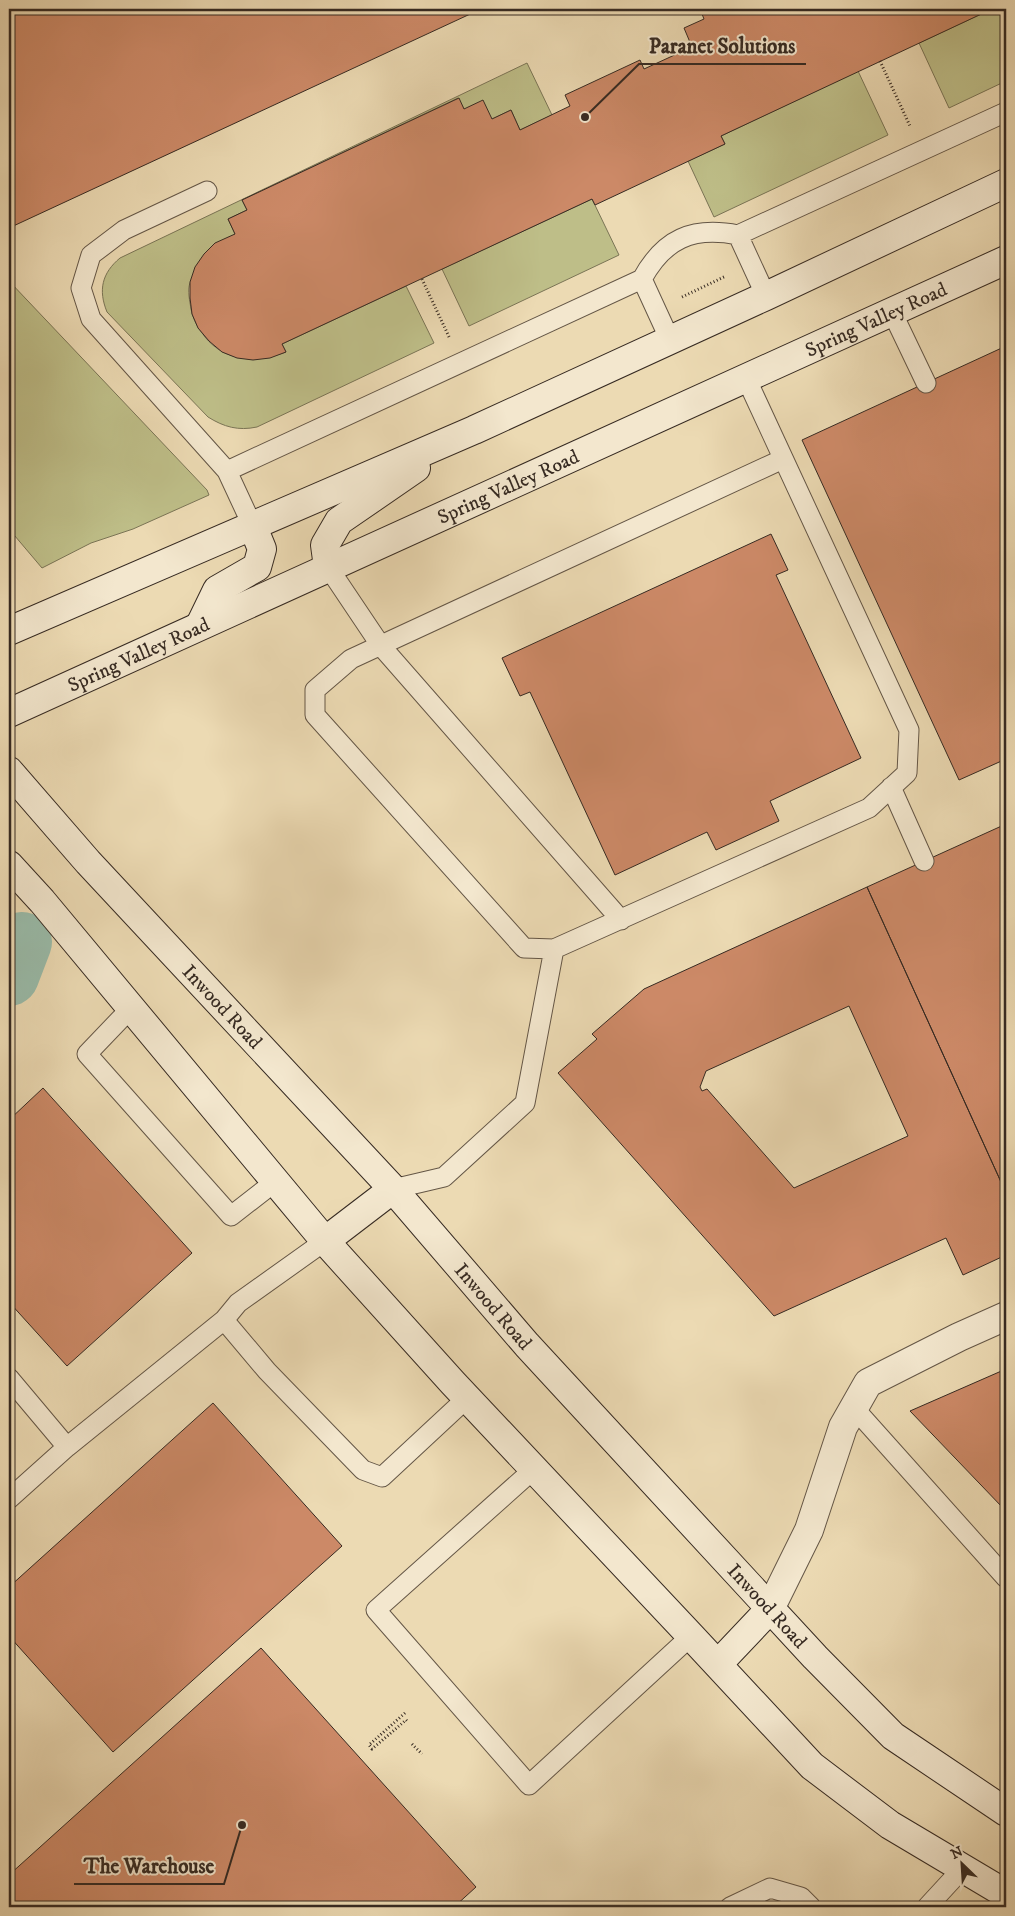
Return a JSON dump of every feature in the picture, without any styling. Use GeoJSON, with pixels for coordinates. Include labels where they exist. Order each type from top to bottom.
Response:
{"type":"FeatureCollection","features":[{"type":"Feature","properties":{"kind":"main road"},"geometry":{"type":"LineString","coordinates":[[9,631],[474,430],[1006,183]]}},
{"type":"Feature","properties":{"kind":"main road","name":"Spring Valley Road"},"geometry":{"type":"LineString","coordinates":[[9,713],[1006,260]]}},
{"type":"Feature","properties":{"kind":"main road"},"geometry":{"type":"LineString","coordinates":[[328,568],[325,545],[339,521],[474,430]]}},
{"type":"Feature","properties":{"kind":"main road"},"geometry":{"type":"LineString","coordinates":[[200,625],[217,590],[257,567],[262,549],[253,526]]}},
{"type":"Feature","properties":{"kind":"main road","name":"Inwood Road"},"geometry":{"type":"LineString","coordinates":[[9,770],[88,862],[393,1189],[527,1345],[815,1657],[893,1736],[1006,1812]]}},
{"type":"Feature","properties":{"kind":"main road"},"geometry":{"type":"LineString","coordinates":[[9,865],[42,901],[325,1241],[467,1398],[812,1766],[890,1825],[1006,1894]]}},
{"type":"Feature","properties":{"kind":"main road"},"geometry":{"type":"LineString","coordinates":[[325,1241],[393,1189]]}},
{"type":"Feature","properties":{"kind":"main road"},"geometry":{"type":"LineString","coordinates":[[718,1664],[770,1609],[809,1530],[843,1427],[868,1383],[959,1337],[1006,1316]]}},
{"type":"Feature","properties":{"kind":"lane"},"geometry":{"type":"LineString","coordinates":[[227,471],[642,279],[651,263],[664,250],[680,239],[699,233],[718,231],[738,235],[1006,112]]}},
{"type":"Feature","properties":{"kind":"lane"},"geometry":{"type":"LineString","coordinates":[[207,191],[124,230],[91,255],[81,288],[91,319],[227,471],[253,526]]}},
{"type":"Feature","properties":{"kind":"lane"},"geometry":{"type":"LineString","coordinates":[[738,235],[766,296]]}},
{"type":"Feature","properties":{"kind":"lane"},"geometry":{"type":"LineString","coordinates":[[642,279],[670,340]]}},
{"type":"Feature","properties":{"kind":"lane"},"geometry":{"type":"LineString","coordinates":[[892,312],[926,383]]}},
{"type":"Feature","properties":{"kind":"lane"},"geometry":{"type":"LineString","coordinates":[[746,378],[910,730],[906,773],[869,808],[554,949],[524,948],[315,715],[315,690],[351,659],[783,459]]}},
{"type":"Feature","properties":{"kind":"lane"},"geometry":{"type":"LineString","coordinates":[[328,568],[381,646],[620,920]]}},
{"type":"Feature","properties":{"kind":"lane"},"geometry":{"type":"LineString","coordinates":[[891,787],[924,861]]}},
{"type":"Feature","properties":{"kind":"lane"},"geometry":{"type":"LineString","coordinates":[[393,1189],[444,1177],[525,1103],[554,949]]}},
{"type":"Feature","properties":{"kind":"lane"},"geometry":{"type":"LineString","coordinates":[[131,1008],[87,1054],[231,1216],[276,1181]]}},
{"type":"Feature","properties":{"kind":"lane"},"geometry":{"type":"LineString","coordinates":[[9,1499],[67,1447],[224,1320],[238,1303],[325,1241]]}},
{"type":"Feature","properties":{"kind":"lane"},"geometry":{"type":"LineString","coordinates":[[224,1320],[267,1371],[363,1470],[382,1477],[467,1398]]}},
{"type":"Feature","properties":{"kind":"lane"},"geometry":{"type":"LineString","coordinates":[[9,1378],[67,1447]]}},
{"type":"Feature","properties":{"kind":"lane"},"geometry":{"type":"LineString","coordinates":[[854,1408],[1006,1578]]}},
{"type":"Feature","properties":{"kind":"lane"},"geometry":{"type":"LineString","coordinates":[[534,1469],[376,1610],[529,1785],[691,1636]]}},
{"type":"Feature","properties":{"kind":"lane"},"geometry":{"type":"LineString","coordinates":[[927,1907],[962,1869]]}},
{"type":"Feature","properties":{"kind":"lane"},"geometry":{"type":"LineString","coordinates":[[730,1907],[770,1888],[800,1897],[811,1907]]}},
{"type":"Feature","properties":{"kind":"path"},"geometry":{"type":"LineString","coordinates":[[880,61],[922,151]]}},
{"type":"Feature","properties":{"kind":"path"},"geometry":{"type":"LineString","coordinates":[[682,297],[726,276]]}},
{"type":"Feature","properties":{"kind":"path"},"geometry":{"type":"LineString","coordinates":[[405,1713],[369,1745],[372,1750],[406,1720],[408,1722]]}},
{"type":"Feature","properties":{"kind":"path"},"geometry":{"type":"LineString","coordinates":[[412,1744],[422,1754]]}},
{"type":"Feature","properties":{"kind":"green space"},"geometry":{"type":"Polygon","coordinates":[[[992,9],[1006,9],[1006,81],[949,108],[919,43],[992,9]]]}},
{"type":"Feature","properties":{"kind":"green space"},"geometry":{"type":"Polygon","coordinates":[[[527,63],[552,115],[520,130],[511,110],[492,119],[464,109],[458,98],[242,200],[247,210],[228,219],[235,234],[194,278],[189,286],[191,309],[198,328],[213,345],[232,356],[253,359],[275,356],[286,352],[282,344],[406,286],[434,343],[257,427],[237,428],[226,426],[208,417],[107,312],[102,289],[103,282],[109,270],[120,258],[527,63]]]}},
{"type":"Feature","properties":{"kind":"green space"},"geometry":{"type":"Polygon","coordinates":[[[858,71],[888,135],[714,217],[688,161],[725,144],[721,136],[858,71]]]}},
{"type":"Feature","properties":{"kind":"green space"},"geometry":{"type":"Polygon","coordinates":[[[592,199],[619,255],[469,326],[442,269],[592,199]]]}},
{"type":"Feature","properties":{"kind":"green space"},"geometry":{"type":"Polygon","coordinates":[[[9,281],[207,490],[209,495],[133,529],[91,543],[42,568],[9,529],[9,281]]]}},
{"type":"Feature","properties":{"kind":"building"},"geometry":{"type":"Polygon","coordinates":[[[9,9],[481,9],[9,228],[9,9]]]}},
{"type":"Feature","properties":{"kind":"building"},"geometry":{"type":"Polygon","coordinates":[[[700,9],[992,9],[721,136],[725,144],[595,205],[592,199],[282,344],[286,352],[270,358],[253,360],[237,358],[222,352],[198,328],[192,314],[190,298],[190,282],[195,267],[215,243],[235,234],[228,219],[247,210],[242,200],[459,98],[464,109],[483,100],[492,119],[511,110],[520,130],[570,106],[565,95],[640,60],[644,69],[692,47],[684,28],[704,19],[700,9]]]}},
{"type":"Feature","properties":{"kind":"building"},"geometry":{"type":"Polygon","coordinates":[[[1006,346],[1006,759],[959,780],[802,440],[1006,346]]]}},
{"type":"Feature","properties":{"kind":"building"},"geometry":{"type":"Polygon","coordinates":[[[771,534],[788,570],[776,575],[861,758],[770,801],[779,821],[716,850],[707,832],[615,875],[530,692],[520,696],[502,658],[771,534]]]}},
{"type":"Feature","properties":{"kind":"building"},"geometry":{"type":"Polygon","coordinates":[[[1006,824],[1006,1193],[867,887],[1006,824]]]}},
{"type":"Feature","properties":{"kind":"building"},"geometry":{"type":"Polygon","coordinates":[[[867,887],[1006,1193],[1006,1255],[963,1275],[946,1238],[774,1316],[558,1073],[597,1039],[592,1034],[644,989],[867,887]],[[849,1006],[706,1071],[700,1087],[702,1091],[707,1089],[794,1188],[908,1136],[849,1006]]]}},
{"type":"Feature","properties":{"kind":"building"},"geometry":{"type":"Polygon","coordinates":[[[43,1088],[192,1253],[67,1366],[9,1302],[9,1120],[43,1088]]]}},
{"type":"Feature","properties":{"kind":"building"},"geometry":{"type":"Polygon","coordinates":[[[1006,1369],[1006,1505],[1003,1508],[910,1411],[1006,1369]]]}},
{"type":"Feature","properties":{"kind":"building"},"geometry":{"type":"Polygon","coordinates":[[[213,1403],[342,1546],[113,1752],[9,1636],[9,1587],[213,1403]]]}},
{"type":"Feature","properties":{"kind":"building"},"geometry":{"type":"Polygon","coordinates":[[[261,1648],[476,1887],[454,1907],[9,1907],[9,1875],[261,1648]]]}},
{"type":"Feature","properties":{"kind":"waterway"},"geometry":{"type":"LineString","coordinates":[[9,976],[22,942]]}},
{"type":"Feature","properties":{"kind":"place","name":"Paranet Solutions"},"geometry":{"type":"Point","coordinates":[585,117]}},
{"type":"Feature","properties":{"kind":"place","name":"The Warehouse"},"geometry":{"type":"Point","coordinates":[242,1825]}}]}
